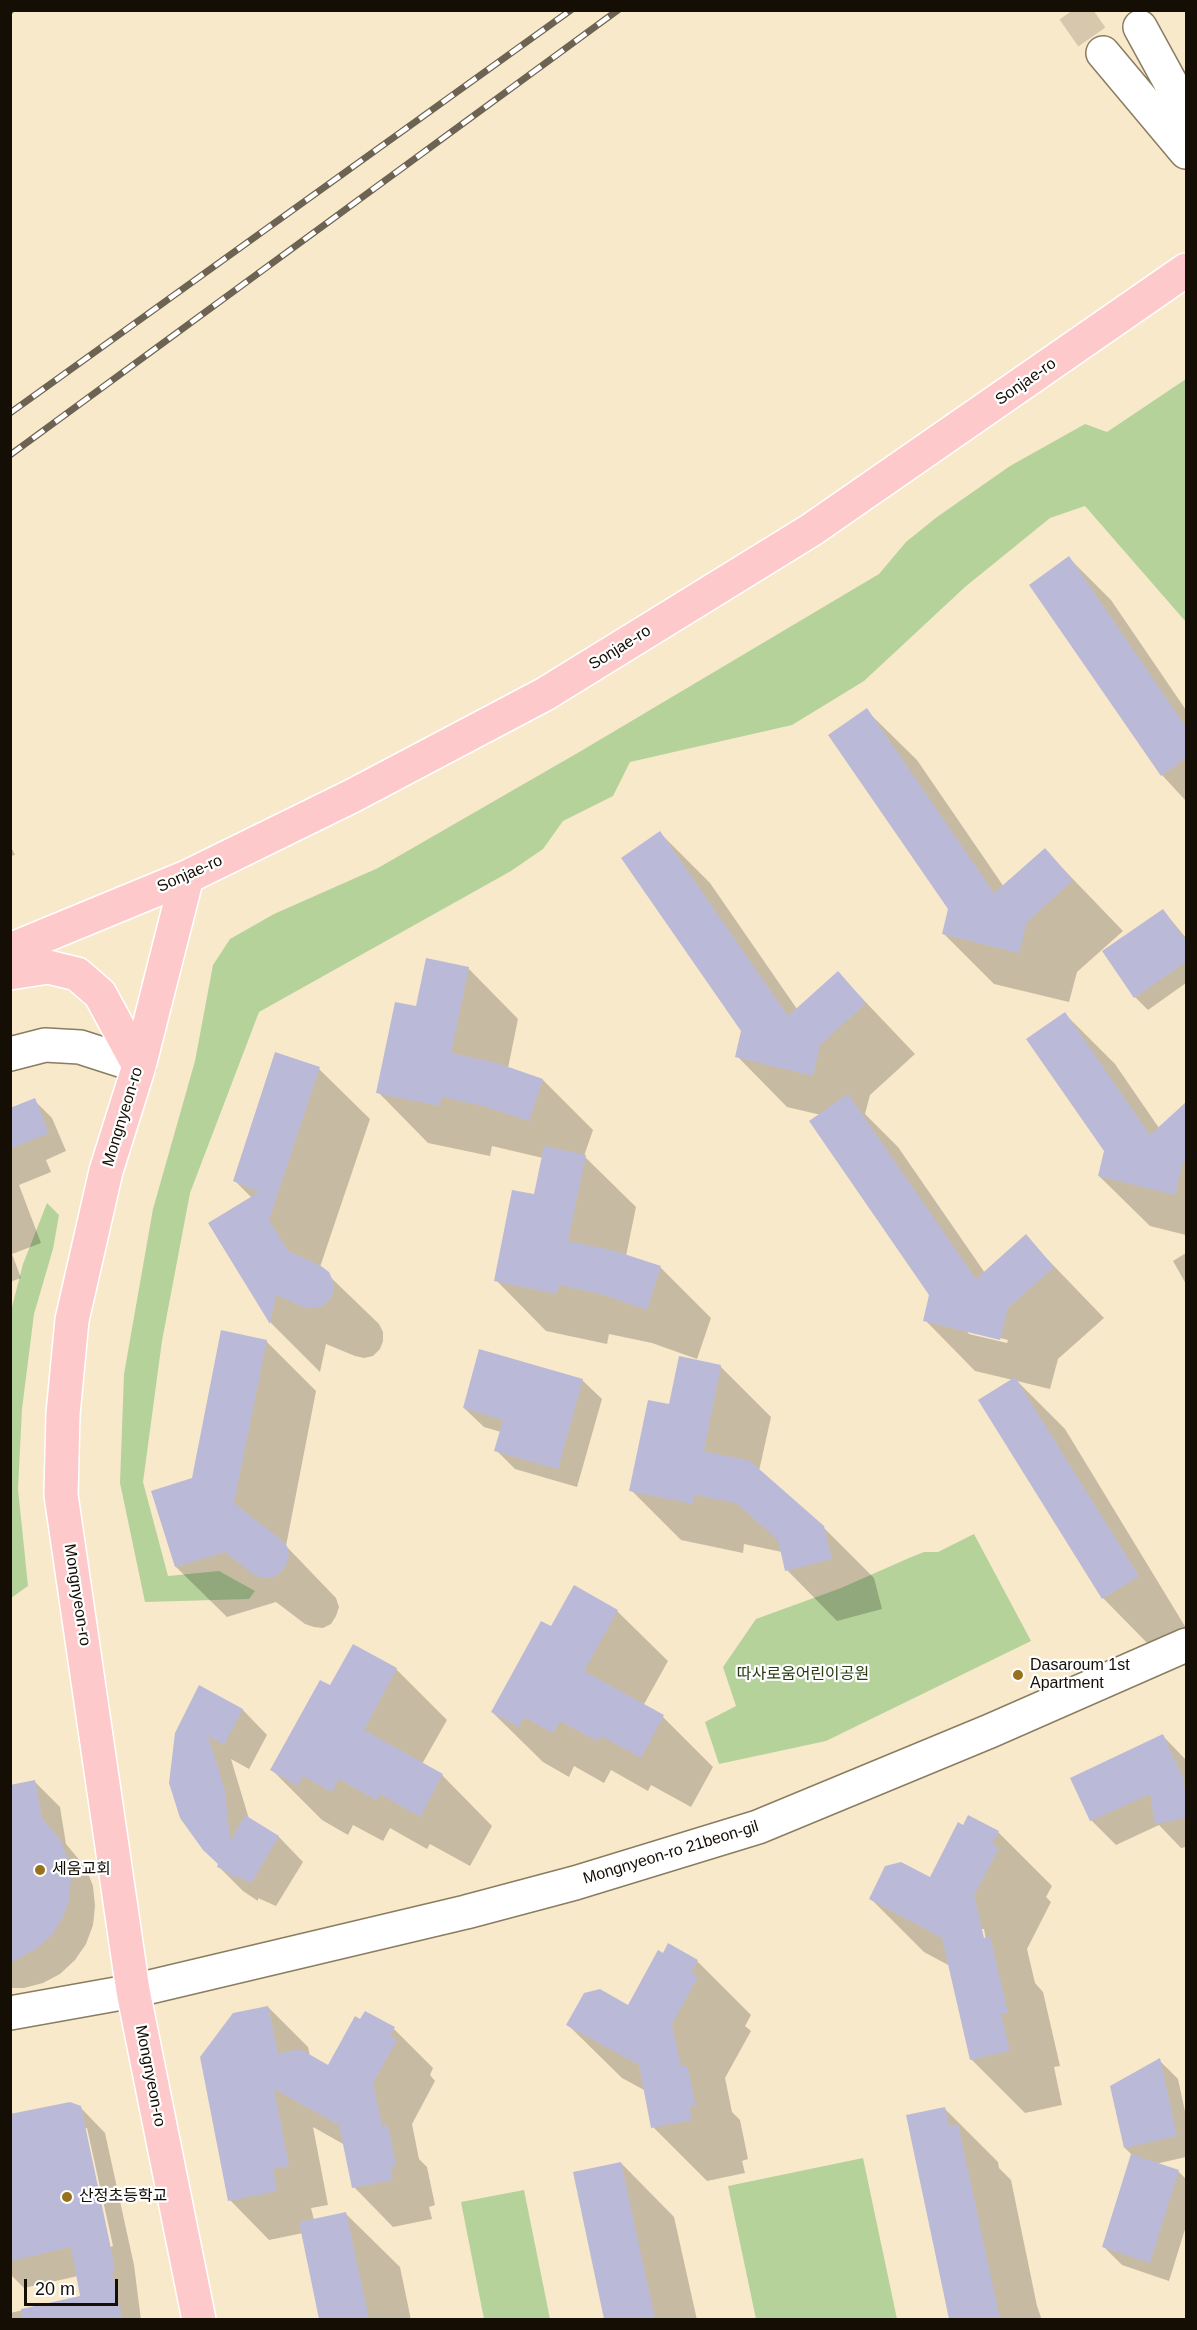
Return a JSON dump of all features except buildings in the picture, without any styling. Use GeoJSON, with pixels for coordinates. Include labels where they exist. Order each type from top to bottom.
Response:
{"type":"FeatureCollection","features":[{"type":"Feature","properties":{"kind":"main road","name":"Sonjae-ro"},"geometry":{"type":"LineString","coordinates":[[10,950],[187,877],[352,796],[544,694],[811,530],[1186,270]]}},
{"type":"Feature","properties":{"kind":"main road","name":"Mongnyeon-ro"},"geometry":{"type":"LineString","coordinates":[[187,877],[139,1066],[106,1171],[72,1320],[63,1414],[62,1495],[133,1991],[199,2319]]}},
{"type":"Feature","properties":{"kind":"main road"},"geometry":{"type":"LineString","coordinates":[[10,973],[48,967],[77,974],[100,994],[139,1066]]}},
{"type":"Feature","properties":{"kind":"street"},"geometry":{"type":"LineString","coordinates":[[1140,27],[1186,111]]}},
{"type":"Feature","properties":{"kind":"street"},"geometry":{"type":"LineString","coordinates":[[1103,53],[1186,152]]}},
{"type":"Feature","properties":{"kind":"street"},"geometry":{"type":"LineString","coordinates":[[10,1054],[45,1045],[80,1047],[139,1066]]}},
{"type":"Feature","properties":{"kind":"street","name":"Mongnyeon-ro 21beon-gil"},"geometry":{"type":"LineString","coordinates":[[10,2013],[133,1991],[477,1909],[575,1883],[758,1827],[990,1731],[1186,1645]]}},
{"type":"Feature","properties":{"kind":"green space"},"geometry":{"type":"Polygon","coordinates":[[[1186,379],[1186,622],[1085,506],[1050,518],[965,587],[864,681],[792,725],[630,762],[613,796],[563,821],[543,849],[511,871],[259,1012],[190,1193],[162,1341],[143,1482],[168,1576],[219,1571],[255,1591],[249,1599],[145,1602],[120,1483],[124,1374],[153,1209],[195,1061],[213,965],[230,939],[274,914],[378,868],[581,751],[879,574],[906,542],[937,517],[1010,466],[1085,424],[1107,432],[1186,379]]]}},
{"type":"Feature","properties":{"kind":"green space"},"geometry":{"type":"Polygon","coordinates":[[[47,1203],[59,1215],[53,1249],[34,1314],[22,1409],[18,1489],[28,1586],[11,1598],[11,1311],[23,1264],[47,1203]]]}},
{"type":"Feature","properties":{"kind":"green space","name":"따사로움어린이공원"},"geometry":{"type":"Polygon","coordinates":[[[974,1534],[1031,1641],[826,1741],[719,1764],[705,1722],[736,1706],[723,1667],[756,1619],[841,1588],[924,1552],[938,1552],[974,1534]]]}},
{"type":"Feature","properties":{"kind":"green space"},"geometry":{"type":"Polygon","coordinates":[[[863,2158],[897,2319],[756,2319],[728,2186],[863,2158]]]}},
{"type":"Feature","properties":{"kind":"green space"},"geometry":{"type":"Polygon","coordinates":[[[524,2190],[550,2319],[484,2319],[461,2202],[524,2190]]]}},
{"type":"Feature","properties":{"kind":"tunnel"},"geometry":{"type":"LineString","coordinates":[[1073,10],[1103,53]]}},
{"type":"Feature","properties":{"kind":"railway"},"geometry":{"type":"LineString","coordinates":[[10,413],[571,10]]}},
{"type":"Feature","properties":{"kind":"railway"},"geometry":{"type":"LineString","coordinates":[[10,455],[618,10]]}},
{"type":"Feature","properties":{"kind":"place","name":"Dasaroum 1st Apartment"},"geometry":{"type":"Point","coordinates":[1018,1675]}},
{"type":"Feature","properties":{"kind":"place","name":"세움교회"},"geometry":{"type":"Point","coordinates":[40,1870]}},
{"type":"Feature","properties":{"kind":"place","name":"산정초등학교"},"geometry":{"type":"Point","coordinates":[67,2197]}}]}
